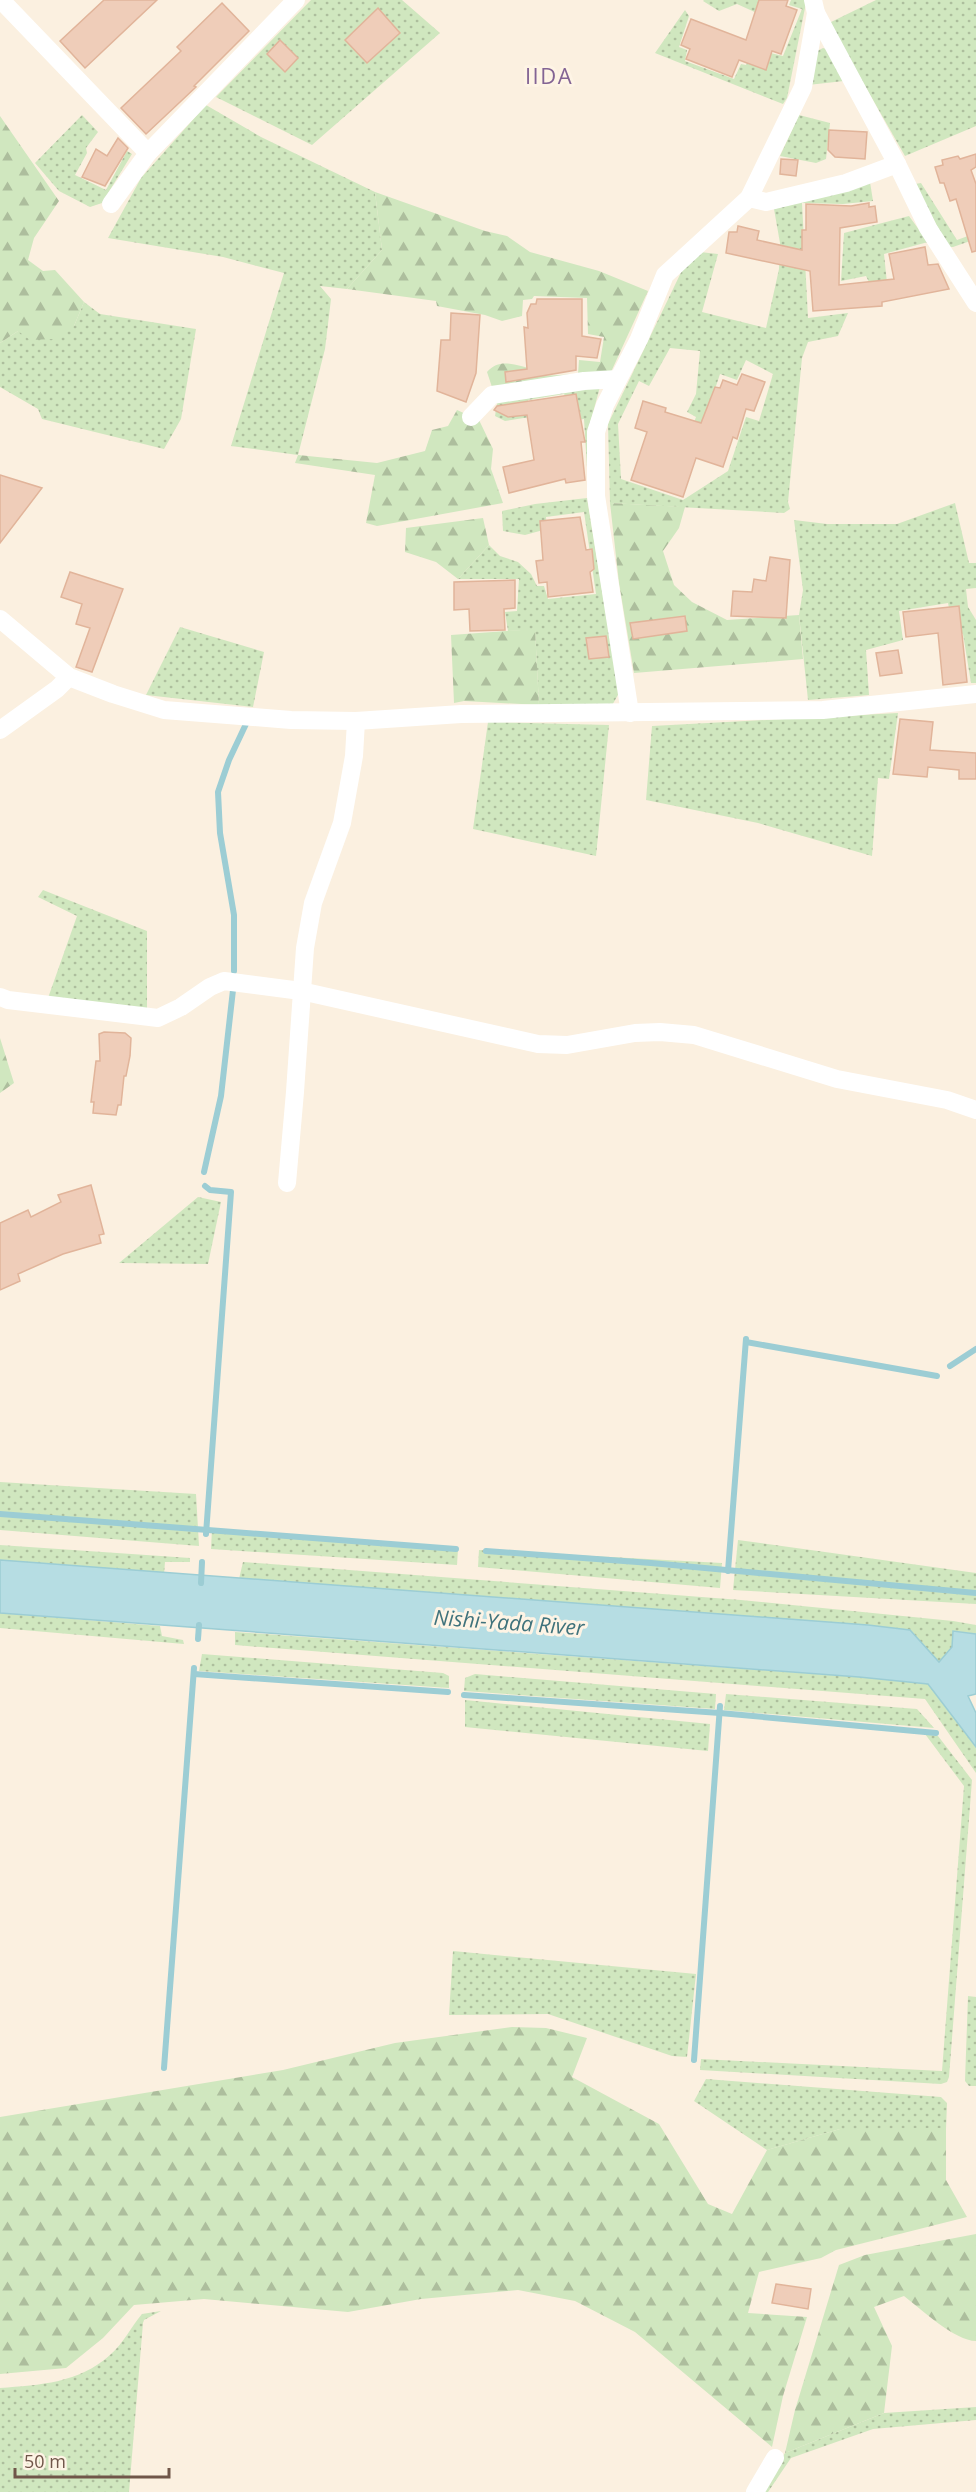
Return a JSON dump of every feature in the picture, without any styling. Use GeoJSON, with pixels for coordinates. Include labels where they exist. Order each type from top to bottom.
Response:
{"type":"FeatureCollection","features":[{"type":"Feature","properties":{"kind":"street"},"geometry":{"type":"LineString","coordinates":[[1,0],[148,153]]}},
{"type":"Feature","properties":{"kind":"street"},"geometry":{"type":"LineString","coordinates":[[111,204],[148,153],[296,0]]}},
{"type":"Feature","properties":{"kind":"street"},"geometry":{"type":"LineString","coordinates":[[814,6],[928,228],[976,303]]}},
{"type":"Feature","properties":{"kind":"street"},"geometry":{"type":"LineString","coordinates":[[630,713],[596,496],[596,432],[605,405],[639,339],[665,275],[749,198],[803,87],[814,6]]}},
{"type":"Feature","properties":{"kind":"street"},"geometry":{"type":"LineString","coordinates":[[749,198],[766,202],[846,183],[897,164]]}},
{"type":"Feature","properties":{"kind":"street"},"geometry":{"type":"LineString","coordinates":[[471,417],[492,395],[584,381],[618,379]]}},
{"type":"Feature","properties":{"kind":"street"},"geometry":{"type":"LineString","coordinates":[[0,619],[69,677],[164,710],[291,720],[356,721],[461,714],[823,710],[976,694]]}},
{"type":"Feature","properties":{"kind":"street"},"geometry":{"type":"LineString","coordinates":[[0,730],[57,689],[69,677]]}},
{"type":"Feature","properties":{"kind":"street"},"geometry":{"type":"LineString","coordinates":[[287,1183],[296,1092],[305,948],[313,903],[342,823],[354,756],[356,721]]}},
{"type":"Feature","properties":{"kind":"street"},"geometry":{"type":"LineString","coordinates":[[0,997],[8,1000],[158,1018],[224,981],[302,991],[538,1044],[567,1045],[635,1033],[660,1032],[694,1035],[837,1078],[947,1100],[976,1110]]}},
{"type":"Feature","properties":{"kind":"street"},"geometry":{"type":"LineString","coordinates":[[754,2492],[775,2458]]}},
{"type":"Feature","properties":{"kind":"green space"},"geometry":{"type":"Polygon","coordinates":[[[311,0],[402,0],[440,33],[312,145],[216,97],[311,0]],[[378,9],[345,40],[367,63],[400,33],[378,9]],[[280,40],[267,54],[285,72],[298,58],[280,40]]]}},
{"type":"Feature","properties":{"kind":"green space"},"geometry":{"type":"Polygon","coordinates":[[[704,0],[764,0],[759,14],[737,4],[719,11],[704,0]]]}},
{"type":"Feature","properties":{"kind":"green space"},"geometry":{"type":"Polygon","coordinates":[[[791,0],[805,0],[806,3],[787,98],[783,104],[655,53],[685,10],[689,16],[679,47],[687,50],[685,61],[734,79],[741,64],[746,65],[753,49],[783,56],[802,9],[789,5],[791,0]]]}},
{"type":"Feature","properties":{"kind":"green space"},"geometry":{"type":"Polygon","coordinates":[[[876,0],[976,0],[976,126],[905,156],[829,23],[876,0]]]}},
{"type":"Feature","properties":{"kind":"green space"},"geometry":{"type":"Polygon","coordinates":[[[823,48],[829,50],[844,81],[808,85],[815,52],[823,48]]]}},
{"type":"Feature","properties":{"kind":"green space"},"geometry":{"type":"Polygon","coordinates":[[[206,105],[261,137],[375,192],[382,250],[347,289],[320,286],[331,299],[325,349],[298,455],[231,446],[284,273],[223,257],[108,238],[141,178],[206,105]]]}},
{"type":"Feature","properties":{"kind":"green space"},"geometry":{"type":"Polygon","coordinates":[[[82,115],[98,132],[86,148],[87,153],[75,175],[106,190],[127,151],[132,154],[102,203],[90,207],[59,191],[35,163],[82,115]]]}},
{"type":"Feature","properties":{"kind":"green space"},"geometry":{"type":"Polygon","coordinates":[[[799,115],[830,123],[826,159],[816,163],[780,156],[799,115]]]}},
{"type":"Feature","properties":{"kind":"green space"},"geometry":{"type":"Polygon","coordinates":[[[0,116],[59,201],[34,238],[28,260],[43,271],[55,270],[84,302],[74,326],[53,339],[30,340],[18,331],[0,343],[0,116]]]}},
{"type":"Feature","properties":{"kind":"green space"},"geometry":{"type":"Polygon","coordinates":[[[870,182],[873,201],[843,204],[802,203],[808,318],[848,313],[838,336],[808,342],[802,358],[788,502],[790,509],[784,513],[610,503],[608,424],[687,260],[700,252],[718,254],[702,312],[766,328],[779,269],[780,243],[774,209],[870,182]],[[670,348],[649,386],[639,381],[618,424],[621,479],[683,500],[728,471],[746,417],[759,421],[773,374],[746,360],[737,380],[720,374],[702,428],[693,425],[696,417],[687,412],[696,394],[700,351],[670,348]]]}},
{"type":"Feature","properties":{"kind":"green space"},"geometry":{"type":"Polygon","coordinates":[[[921,183],[957,240],[976,233],[976,239],[948,247],[915,184],[921,183]]]}},
{"type":"Feature","properties":{"kind":"green space"},"geometry":{"type":"Polygon","coordinates":[[[375,192],[485,231],[507,236],[530,252],[599,271],[648,291],[611,372],[493,390],[487,372],[492,367],[504,363],[535,369],[540,376],[578,374],[579,360],[600,362],[604,337],[588,334],[587,298],[534,296],[532,299],[523,300],[522,316],[502,321],[485,315],[437,306],[436,301],[347,289],[382,250],[375,192]]]}},
{"type":"Feature","properties":{"kind":"green space"},"geometry":{"type":"Polygon","coordinates":[[[909,216],[928,242],[884,254],[887,283],[871,286],[866,276],[841,281],[844,233],[909,216]]]}},
{"type":"Feature","properties":{"kind":"green space"},"geometry":{"type":"Polygon","coordinates":[[[84,302],[100,314],[196,329],[181,419],[164,449],[42,419],[38,409],[0,387],[0,343],[18,331],[74,326],[84,302]]]}},
{"type":"Feature","properties":{"kind":"green space"},"geometry":{"type":"Polygon","coordinates":[[[600,387],[589,427],[588,484],[584,419],[571,421],[564,394],[528,400],[530,417],[505,421],[495,416],[498,399],[600,387]]]}},
{"type":"Feature","properties":{"kind":"green space"},"geometry":{"type":"Polygon","coordinates":[[[457,410],[479,420],[493,449],[491,469],[503,503],[377,526],[366,523],[375,475],[295,463],[298,455],[377,463],[425,451],[432,430],[448,426],[457,410]]]}},
{"type":"Feature","properties":{"kind":"green space"},"geometry":{"type":"Polygon","coordinates":[[[587,498],[619,693],[610,709],[539,705],[535,630],[508,631],[505,612],[517,611],[519,579],[458,579],[489,545],[500,556],[518,562],[531,574],[537,586],[544,586],[548,599],[596,594],[584,512],[546,517],[547,529],[525,535],[503,531],[502,511],[535,504],[587,498]]]}},
{"type":"Feature","properties":{"kind":"green space"},"geometry":{"type":"Polygon","coordinates":[[[610,503],[685,507],[679,528],[663,551],[674,585],[692,602],[727,620],[799,615],[803,659],[634,673],[619,583],[610,503]]]}},
{"type":"Feature","properties":{"kind":"green space"},"geometry":{"type":"Polygon","coordinates":[[[955,503],[969,563],[976,563],[976,588],[966,589],[968,607],[976,620],[976,683],[971,683],[963,634],[954,633],[948,603],[899,611],[903,640],[866,650],[869,695],[808,700],[799,615],[803,590],[794,520],[827,524],[897,524],[955,503]]]}},
{"type":"Feature","properties":{"kind":"green space"},"geometry":{"type":"Polygon","coordinates":[[[483,518],[489,545],[458,579],[436,562],[405,552],[406,528],[483,518]]]}},
{"type":"Feature","properties":{"kind":"green space"},"geometry":{"type":"Polygon","coordinates":[[[180,627],[264,652],[253,707],[146,695],[180,627]]]}},
{"type":"Feature","properties":{"kind":"green space"},"geometry":{"type":"Polygon","coordinates":[[[535,629],[539,705],[464,701],[454,703],[451,635],[535,629]]]}},
{"type":"Feature","properties":{"kind":"green space"},"geometry":{"type":"Polygon","coordinates":[[[898,713],[889,779],[878,778],[872,856],[758,823],[646,800],[652,726],[898,713]]]}},
{"type":"Feature","properties":{"kind":"green space"},"geometry":{"type":"Polygon","coordinates":[[[488,722],[609,725],[596,856],[473,829],[488,722]]]}},
{"type":"Feature","properties":{"kind":"green space"},"geometry":{"type":"Polygon","coordinates":[[[43,890],[147,931],[147,1009],[48,998],[77,916],[38,897],[43,890]]]}},
{"type":"Feature","properties":{"kind":"green space"},"geometry":{"type":"Polygon","coordinates":[[[0,1038],[14,1083],[0,1093],[0,1038]]]}},
{"type":"Feature","properties":{"kind":"green space"},"geometry":{"type":"Polygon","coordinates":[[[198,1197],[221,1202],[208,1264],[119,1263],[198,1197]]]}},
{"type":"Feature","properties":{"kind":"green space"},"geometry":{"type":"Polygon","coordinates":[[[0,1482],[196,1494],[199,1546],[0,1530],[0,1482]]]}},
{"type":"Feature","properties":{"kind":"green space"},"geometry":{"type":"Polygon","coordinates":[[[212,1529],[458,1549],[457,1565],[211,1549],[212,1529]]]}},
{"type":"Feature","properties":{"kind":"green space"},"geometry":{"type":"Polygon","coordinates":[[[738,1540],[976,1573],[976,1604],[733,1590],[738,1540]]]}},
{"type":"Feature","properties":{"kind":"green space"},"geometry":{"type":"Polygon","coordinates":[[[0,1545],[190,1558],[190,1562],[165,1562],[164,1574],[9,1562],[0,1560],[0,1545]]]}},
{"type":"Feature","properties":{"kind":"green space"},"geometry":{"type":"Polygon","coordinates":[[[479,1550],[722,1563],[720,1588],[478,1567],[479,1550]]]}},
{"type":"Feature","properties":{"kind":"green space"},"geometry":{"type":"Polygon","coordinates":[[[243,1562],[741,1600],[953,1621],[976,1625],[976,1634],[954,1631],[952,1647],[939,1663],[910,1630],[868,1625],[239,1579],[243,1562]]]}},
{"type":"Feature","properties":{"kind":"green space"},"geometry":{"type":"Polygon","coordinates":[[[0,1613],[160,1626],[162,1636],[183,1640],[184,1644],[0,1628],[0,1613]]]}},
{"type":"Feature","properties":{"kind":"green space"},"geometry":{"type":"Polygon","coordinates":[[[235,1632],[929,1684],[976,1747],[976,1773],[925,1699],[235,1645],[235,1632]]]}},
{"type":"Feature","properties":{"kind":"green space"},"geometry":{"type":"Polygon","coordinates":[[[202,1654],[443,1673],[449,1676],[449,1688],[199,1671],[202,1654]]]}},
{"type":"Feature","properties":{"kind":"green space"},"geometry":{"type":"Polygon","coordinates":[[[475,1674],[716,1694],[715,1709],[464,1691],[465,1678],[475,1674]]]}},
{"type":"Feature","properties":{"kind":"green space"},"geometry":{"type":"Polygon","coordinates":[[[726,1694],[917,1709],[934,1728],[724,1710],[726,1694]]]}},
{"type":"Feature","properties":{"kind":"green space"},"geometry":{"type":"Polygon","coordinates":[[[465,1700],[710,1724],[708,1751],[465,1727],[465,1700]]]}},
{"type":"Feature","properties":{"kind":"green space"},"geometry":{"type":"Polygon","coordinates":[[[925,1734],[938,1736],[972,1780],[947,2082],[941,2084],[700,2070],[701,2059],[942,2071],[964,1786],[925,1734]]]}},
{"type":"Feature","properties":{"kind":"green space"},"geometry":{"type":"Polygon","coordinates":[[[453,1951],[696,1974],[687,2057],[672,2056],[548,2014],[449,2015],[453,1951]]]}},
{"type":"Feature","properties":{"kind":"green space"},"geometry":{"type":"Polygon","coordinates":[[[968,1996],[976,1997],[976,2086],[969,2086],[965,2081],[968,1996]]]}},
{"type":"Feature","properties":{"kind":"green space"},"geometry":{"type":"Polygon","coordinates":[[[512,2027],[546,2028],[587,2038],[572,2077],[659,2124],[708,2204],[732,2214],[767,2150],[840,2129],[946,2129],[946,2180],[967,2217],[836,2250],[821,2258],[759,2272],[748,2313],[807,2317],[783,2396],[772,2447],[635,2332],[575,2301],[518,2290],[421,2299],[348,2312],[204,2299],[134,2305],[103,2338],[66,2368],[0,2374],[0,2117],[283,2070],[395,2043],[512,2027]]]}},
{"type":"Feature","properties":{"kind":"green space"},"geometry":{"type":"Polygon","coordinates":[[[706,2079],[941,2097],[947,2103],[946,2129],[840,2129],[767,2150],[694,2101],[706,2079]]]}},
{"type":"Feature","properties":{"kind":"green space"},"geometry":{"type":"Polygon","coordinates":[[[976,2234],[976,2341],[968,2340],[948,2330],[904,2296],[874,2307],[892,2346],[884,2413],[785,2453],[795,2410],[839,2265],[865,2255],[976,2234]]]}},
{"type":"Feature","properties":{"kind":"green space"},"geometry":{"type":"Polygon","coordinates":[[[161,2311],[144,2320],[143,2323],[129,2492],[0,2492],[0,2388],[44,2384],[85,2372],[115,2351],[142,2314],[161,2311]]]}},
{"type":"Feature","properties":{"kind":"green space"},"geometry":{"type":"Polygon","coordinates":[[[976,2407],[976,2420],[873,2429],[791,2458],[768,2492],[761,2492],[785,2453],[884,2413],[976,2407]]]}},
{"type":"Feature","properties":{"kind":"water","name":"Nishi-Yada River"},"geometry":{"type":"Polygon","coordinates":[[[0,1560],[868,1625],[910,1630],[939,1662],[952,1647],[953,1631],[976,1634],[976,1694],[968,1696],[976,1713],[976,1747],[928,1684],[0,1613],[0,1560]]]}},
{"type":"Feature","properties":{"kind":"building"},"geometry":{"type":"Polygon","coordinates":[[[104,0],[157,0],[85,68],[60,41],[104,0]]]}},
{"type":"Feature","properties":{"kind":"building"},"geometry":{"type":"Polygon","coordinates":[[[759,0],[788,0],[786,6],[797,10],[781,54],[772,51],[766,70],[739,60],[732,77],[686,59],[690,49],[681,45],[691,19],[746,40],[759,0]]]}},
{"type":"Feature","properties":{"kind":"building"},"geometry":{"type":"Polygon","coordinates":[[[222,3],[249,31],[194,86],[196,87],[146,134],[121,108],[181,51],[177,47],[222,3]]]}},
{"type":"Feature","properties":{"kind":"building"},"geometry":{"type":"Polygon","coordinates":[[[378,8],[400,33],[367,63],[345,40],[378,8]]]}},
{"type":"Feature","properties":{"kind":"building"},"geometry":{"type":"Polygon","coordinates":[[[280,40],[298,58],[285,72],[267,54],[280,40]]]}},
{"type":"Feature","properties":{"kind":"building"},"geometry":{"type":"Polygon","coordinates":[[[829,130],[867,132],[865,159],[835,157],[828,150],[829,130]]]}},
{"type":"Feature","properties":{"kind":"building"},"geometry":{"type":"Polygon","coordinates":[[[118,138],[128,148],[105,186],[82,177],[96,149],[107,156],[118,138]]]}},
{"type":"Feature","properties":{"kind":"building"},"geometry":{"type":"Polygon","coordinates":[[[976,154],[976,167],[971,170],[976,184],[976,251],[972,252],[956,199],[950,201],[944,183],[940,183],[935,167],[943,165],[942,160],[958,156],[960,159],[976,154]]]}},
{"type":"Feature","properties":{"kind":"building"},"geometry":{"type":"Polygon","coordinates":[[[781,159],[798,160],[796,176],[780,174],[781,159]]]}},
{"type":"Feature","properties":{"kind":"building"},"geometry":{"type":"Polygon","coordinates":[[[869,203],[869,207],[875,206],[877,222],[840,228],[839,285],[894,279],[889,254],[925,247],[928,265],[938,264],[949,289],[882,302],[882,306],[813,311],[810,271],[726,253],[729,232],[737,232],[738,226],[759,231],[757,240],[802,250],[802,230],[806,230],[806,204],[851,206],[869,203]]]}},
{"type":"Feature","properties":{"kind":"building"},"geometry":{"type":"Polygon","coordinates":[[[537,299],[582,299],[582,336],[601,339],[597,358],[576,356],[576,370],[506,382],[505,372],[527,369],[524,327],[528,328],[527,313],[531,304],[536,304],[537,299]]]}},
{"type":"Feature","properties":{"kind":"building"},"geometry":{"type":"Polygon","coordinates":[[[451,313],[480,315],[476,373],[466,402],[437,391],[441,340],[450,340],[451,313]]]}},
{"type":"Feature","properties":{"kind":"building"},"geometry":{"type":"Polygon","coordinates":[[[742,374],[765,382],[754,411],[746,409],[737,439],[733,437],[723,467],[696,458],[683,497],[631,480],[647,432],[635,428],[643,401],[666,408],[665,412],[701,423],[715,387],[720,388],[723,380],[737,385],[742,374]]]}},
{"type":"Feature","properties":{"kind":"building"},"geometry":{"type":"Polygon","coordinates":[[[576,394],[585,442],[581,442],[585,480],[566,483],[565,479],[509,493],[503,467],[534,460],[527,415],[508,417],[494,410],[497,406],[576,394]]]}},
{"type":"Feature","properties":{"kind":"building"},"geometry":{"type":"Polygon","coordinates":[[[0,475],[42,488],[0,543],[0,475]]]}},
{"type":"Feature","properties":{"kind":"building"},"geometry":{"type":"Polygon","coordinates":[[[580,517],[586,550],[592,549],[594,569],[590,572],[593,592],[548,597],[547,582],[539,583],[536,561],[543,560],[540,521],[580,517]]]}},
{"type":"Feature","properties":{"kind":"building"},"geometry":{"type":"Polygon","coordinates":[[[770,557],[790,560],[786,618],[731,616],[733,591],[752,592],[754,579],[766,581],[770,557]]]}},
{"type":"Feature","properties":{"kind":"building"},"geometry":{"type":"Polygon","coordinates":[[[70,572],[123,589],[92,672],[76,667],[90,628],[76,624],[82,604],[61,597],[70,572]]]}},
{"type":"Feature","properties":{"kind":"building"},"geometry":{"type":"Polygon","coordinates":[[[515,580],[515,608],[504,609],[505,630],[470,631],[469,609],[454,610],[454,582],[515,580]]]}},
{"type":"Feature","properties":{"kind":"building"},"geometry":{"type":"Polygon","coordinates":[[[959,606],[967,682],[943,685],[938,633],[906,637],[903,612],[959,606]]]}},
{"type":"Feature","properties":{"kind":"building"},"geometry":{"type":"Polygon","coordinates":[[[685,616],[687,631],[633,639],[630,623],[685,616]]]}},
{"type":"Feature","properties":{"kind":"building"},"geometry":{"type":"Polygon","coordinates":[[[606,636],[609,657],[589,659],[586,638],[606,636]]]}},
{"type":"Feature","properties":{"kind":"building"},"geometry":{"type":"Polygon","coordinates":[[[898,650],[902,673],[880,676],[876,653],[898,650]]]}},
{"type":"Feature","properties":{"kind":"building"},"geometry":{"type":"Polygon","coordinates":[[[900,719],[933,722],[930,750],[976,753],[976,779],[959,779],[959,770],[928,767],[927,777],[893,774],[900,719]]]}},
{"type":"Feature","properties":{"kind":"building"},"geometry":{"type":"Polygon","coordinates":[[[104,1032],[125,1033],[131,1038],[121,1105],[118,1105],[116,1115],[93,1113],[94,1102],[91,1102],[96,1061],[100,1061],[99,1034],[104,1032]]]}},
{"type":"Feature","properties":{"kind":"building"},"geometry":{"type":"Polygon","coordinates":[[[91,1185],[104,1234],[99,1235],[101,1243],[63,1254],[18,1274],[20,1281],[0,1290],[0,1223],[28,1210],[31,1217],[61,1202],[58,1195],[91,1185]]]}},
{"type":"Feature","properties":{"kind":"building"},"geometry":{"type":"Polygon","coordinates":[[[776,2284],[811,2289],[808,2309],[772,2303],[776,2284]]]}},
{"type":"Feature","properties":{"kind":"waterway"},"geometry":{"type":"LineString","coordinates":[[234,971],[234,915],[220,833],[218,792],[229,760],[246,724]]}},
{"type":"Feature","properties":{"kind":"waterway"},"geometry":{"type":"LineString","coordinates":[[204,1172],[221,1096],[233,990]]}},
{"type":"Feature","properties":{"kind":"waterway"},"geometry":{"type":"LineString","coordinates":[[205,1186],[210,1190],[231,1192],[206,1534]]}},
{"type":"Feature","properties":{"kind":"waterway"},"geometry":{"type":"LineString","coordinates":[[728,1571],[746,1339]]}},
{"type":"Feature","properties":{"kind":"waterway"},"geometry":{"type":"LineString","coordinates":[[746,1342],[937,1376]]}},
{"type":"Feature","properties":{"kind":"waterway"},"geometry":{"type":"LineString","coordinates":[[950,1366],[976,1349]]}},
{"type":"Feature","properties":{"kind":"waterway"},"geometry":{"type":"LineString","coordinates":[[0,1514],[456,1549]]}},
{"type":"Feature","properties":{"kind":"waterway"},"geometry":{"type":"LineString","coordinates":[[486,1551],[651,1563],[976,1593]]}},
{"type":"Feature","properties":{"kind":"waterway"},"geometry":{"type":"LineString","coordinates":[[201,1583],[202,1562]]}},
{"type":"Feature","properties":{"kind":"waterway"},"geometry":{"type":"LineString","coordinates":[[198,1639],[199,1625]]}},
{"type":"Feature","properties":{"kind":"waterway"},"geometry":{"type":"LineString","coordinates":[[164,2068],[194,1668]]}},
{"type":"Feature","properties":{"kind":"waterway"},"geometry":{"type":"LineString","coordinates":[[194,1674],[448,1692]]}},
{"type":"Feature","properties":{"kind":"waterway"},"geometry":{"type":"LineString","coordinates":[[464,1695],[720,1713],[936,1733]]}},
{"type":"Feature","properties":{"kind":"waterway"},"geometry":{"type":"LineString","coordinates":[[694,2060],[720,1706]]}},
{"type":"Feature","properties":{"kind":"district","name":"IIDA"},"geometry":{"type":"Point","coordinates":[549,75]}}]}
